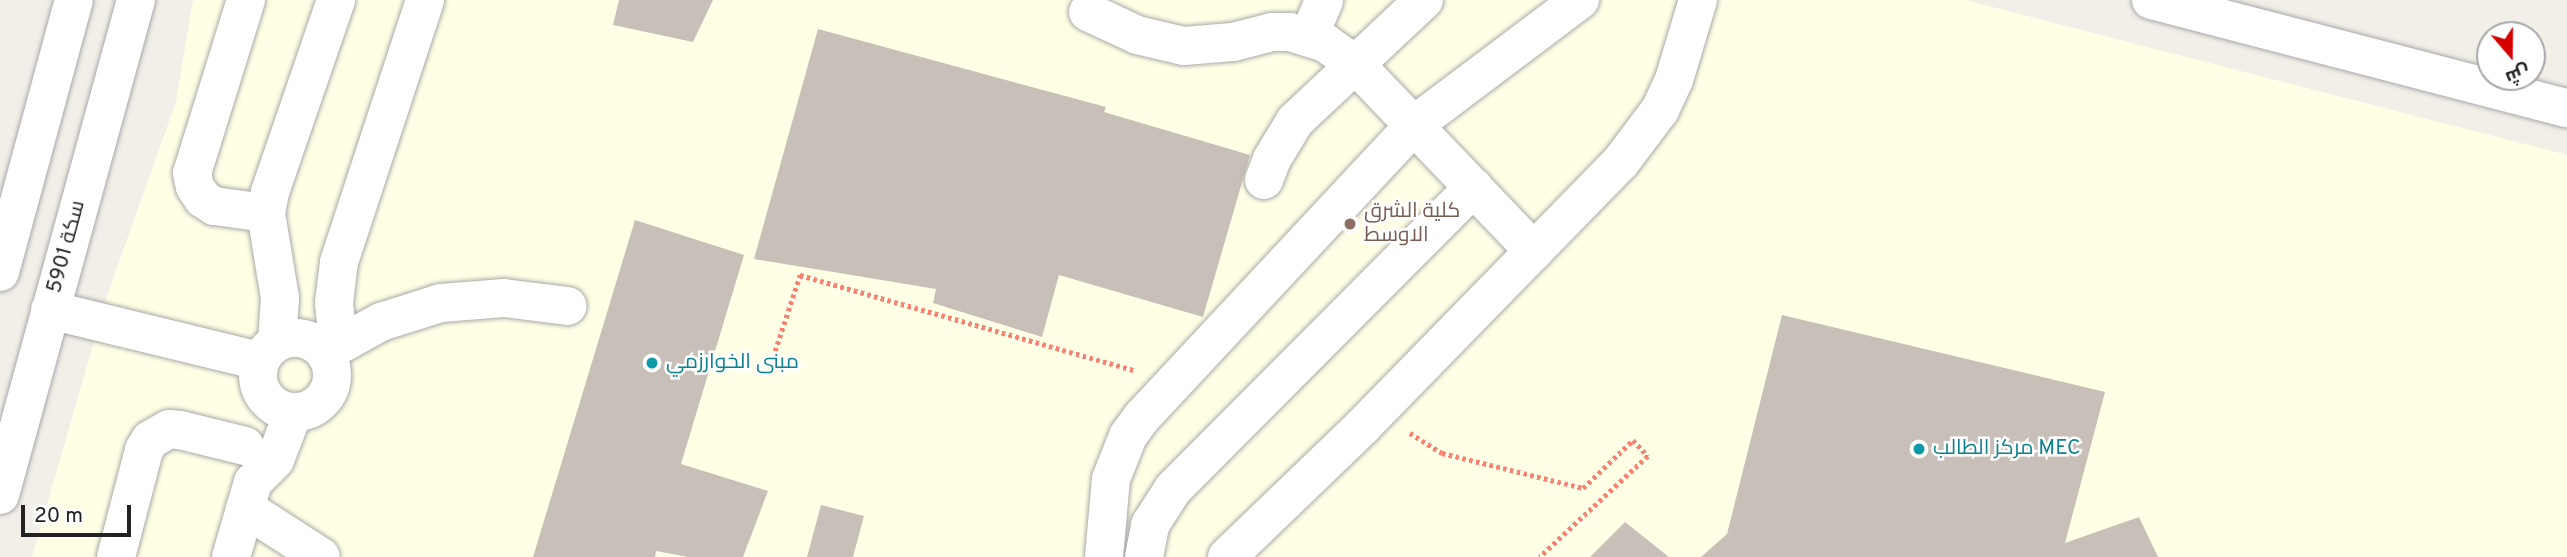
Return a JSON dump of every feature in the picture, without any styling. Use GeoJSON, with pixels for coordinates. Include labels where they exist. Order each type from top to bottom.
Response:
{"type":"FeatureCollection","features":[{"type":"Feature","properties":{"kind":"street"},"geometry":{"type":"LineString","coordinates":[[0,272],[74,0]]}},
{"type":"Feature","properties":{"kind":"street","name":"سكة 5901"},"geometry":{"type":"LineString","coordinates":[[0,495],[136,0]]}},
{"type":"Feature","properties":{"kind":"street"},"geometry":{"type":"LineString","coordinates":[[246,0],[192,173],[203,199],[214,206],[266,213]]}},
{"type":"Feature","properties":{"kind":"street"},"geometry":{"type":"LineString","coordinates":[[231,557],[249,495],[275,460],[273,378],[280,298],[266,213],[270,192],[336,0]]}},
{"type":"Feature","properties":{"kind":"street"},"geometry":{"type":"LineString","coordinates":[[50,310],[273,378],[316,406],[331,387],[334,303],[339,262],[425,0]]}},
{"type":"Feature","properties":{"kind":"street"},"geometry":{"type":"LineString","coordinates":[[1309,36],[1324,0]]}},
{"type":"Feature","properties":{"kind":"street"},"geometry":{"type":"LineString","coordinates":[[1264,180],[1272,159],[1295,121],[1424,0]]}},
{"type":"Feature","properties":{"kind":"street"},"geometry":{"type":"LineString","coordinates":[[1104,557],[1111,479],[1128,436],[1174,382],[1415,125],[1580,0]]}},
{"type":"Feature","properties":{"kind":"street"},"geometry":{"type":"LineString","coordinates":[[1227,557],[1364,425],[1620,163],[1660,110],[1678,69],[1698,0]]}},
{"type":"Feature","properties":{"kind":"street"},"geometry":{"type":"LineString","coordinates":[[2151,0],[2567,108]]}},
{"type":"Feature","properties":{"kind":"street"},"geometry":{"type":"LineString","coordinates":[[1088,12],[1137,35],[1184,46],[1221,44],[1272,32],[1309,36],[1341,52],[1415,125],[1534,251]]}},
{"type":"Feature","properties":{"kind":"street"},"geometry":{"type":"LineString","coordinates":[[1144,557],[1150,525],[1172,489],[1474,187]]}},
{"type":"Feature","properties":{"kind":"street"},"geometry":{"type":"LineString","coordinates":[[321,557],[249,495],[245,465],[245,446],[273,378],[303,338],[332,349],[381,322],[441,303],[504,298],[567,306]]}},
{"type":"Feature","properties":{"kind":"street"},"geometry":{"type":"LineString","coordinates":[[116,557],[144,450],[150,440],[169,429],[245,446]]}},
{"type":"Feature","properties":{"kind":"shaded area","name":"كلية الشرق الاوسط"},"geometry":{"type":"Polygon","coordinates":[[[193,0],[1965,0],[2567,155],[2567,557],[32,557],[108,293],[176,102],[193,0]]]}},
{"type":"Feature","properties":{"kind":"building"},"geometry":{"type":"Polygon","coordinates":[[[619,0],[713,0],[693,42],[613,25],[619,0]]]}},
{"type":"Feature","properties":{"kind":"building"},"geometry":{"type":"Polygon","coordinates":[[[818,29],[1106,107],[1104,112],[1250,155],[1203,317],[1059,275],[1042,337],[933,303],[936,289],[754,259],[818,29]]]}},
{"type":"Feature","properties":{"kind":"building","name":"مبنى الخوارزمي"},"geometry":{"type":"Polygon","coordinates":[[[635,220],[744,255],[681,464],[768,491],[743,557],[688,557],[656,551],[655,557],[533,557],[635,220]]]}},
{"type":"Feature","properties":{"kind":"building","name":"مركز الطالب MEC"},"geometry":{"type":"Polygon","coordinates":[[[1782,315],[2105,392],[2065,543],[2139,517],[2158,557],[1701,557],[1727,534],[1782,315]]]}},
{"type":"Feature","properties":{"kind":"building"},"geometry":{"type":"Polygon","coordinates":[[[821,505],[864,516],[853,557],[807,557],[821,505]]]}},
{"type":"Feature","properties":{"kind":"building"},"geometry":{"type":"Polygon","coordinates":[[[1625,522],[1669,557],[1590,557],[1625,522]]]}},
{"type":"Feature","properties":{"kind":"place","name":"كلية الشرق الاوسط"},"geometry":{"type":"Point","coordinates":[1350,224]}},
{"type":"Feature","properties":{"kind":"place","name":"مبنى الخوارزمي"},"geometry":{"type":"Point","coordinates":[652,363]}},
{"type":"Feature","properties":{"kind":"place","name":"مركز الطالب MEC"},"geometry":{"type":"Point","coordinates":[1919,449]}}]}
